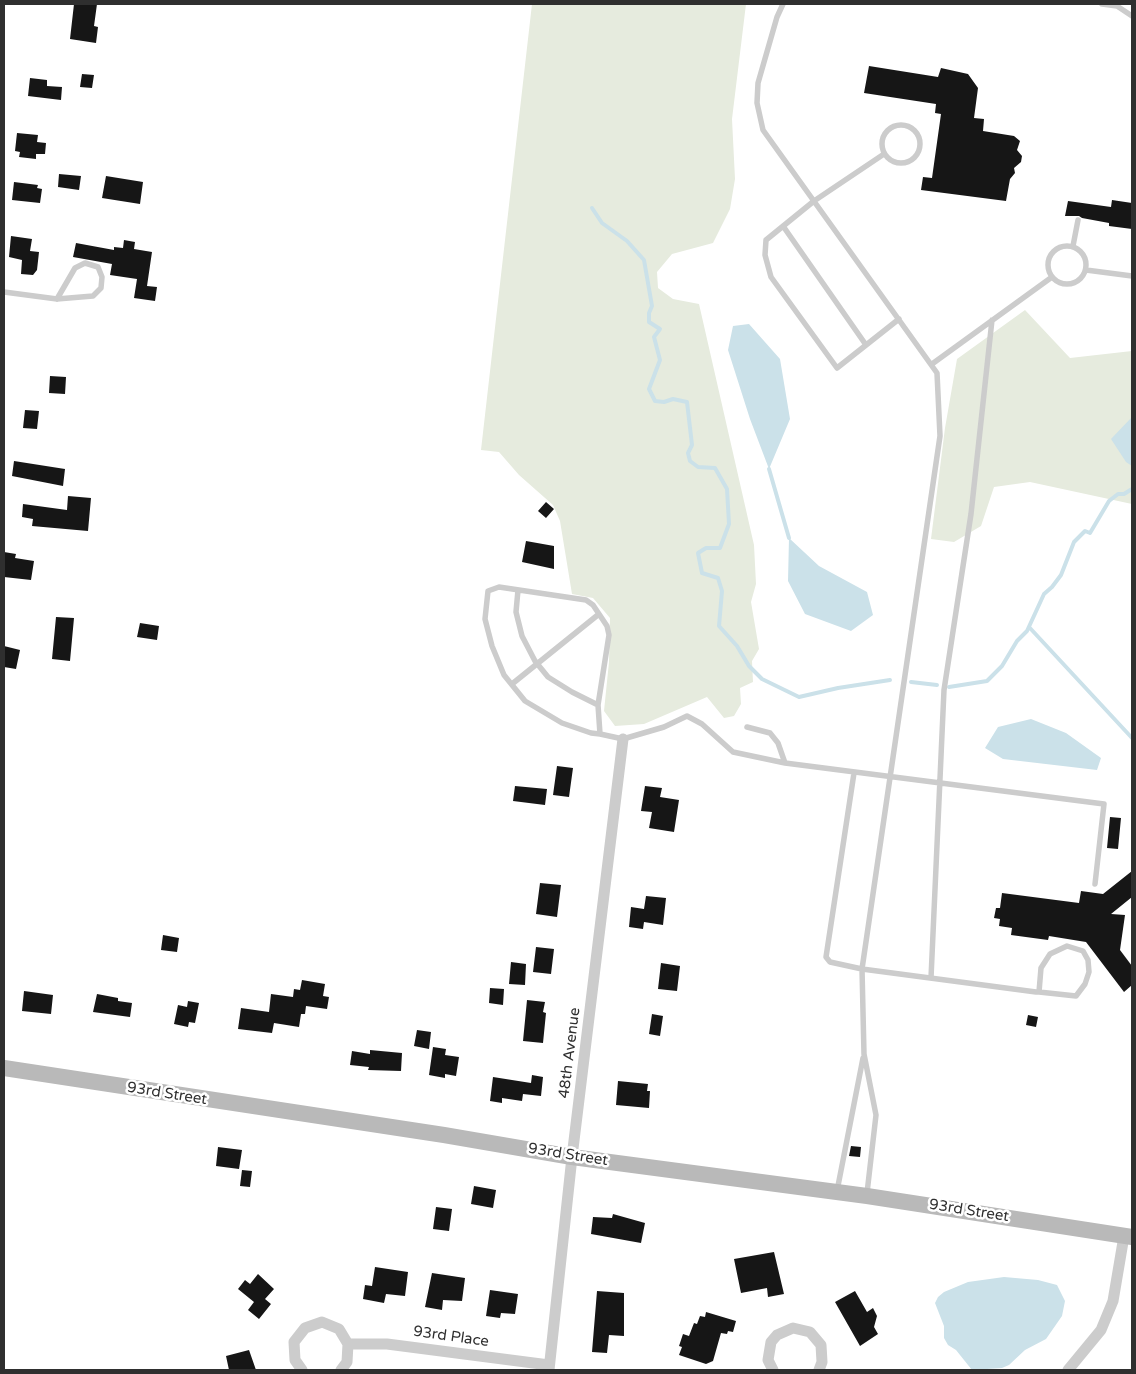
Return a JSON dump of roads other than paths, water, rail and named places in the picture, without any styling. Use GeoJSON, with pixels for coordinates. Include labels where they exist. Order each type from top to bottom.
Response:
{"type":"FeatureCollection","features":[{"type":"Feature","properties":{"kind":"street","name":"48th Avenue"},"geometry":{"type":"LineString","coordinates":[[549,1368],[572,1157],[623,739]]}},
{"type":"Feature","properties":{"kind":"street","name":"93rd Street"},"geometry":{"type":"LineString","coordinates":[[4,1068],[435,1133],[572,1157],[867,1196],[1128,1236]]}},
{"type":"Feature","properties":{"kind":"street"},"geometry":{"type":"LineString","coordinates":[[1068,1370],[1102,1330],[1112,1301],[1128,1236]]}},
{"type":"Feature","properties":{"kind":"street"},"geometry":{"type":"LineString","coordinates":[[302,1370],[295,1360],[294,1342],[305,1328],[313,1324],[331,1324],[339,1328],[348,1344],[347,1362],[340,1370]]}},
{"type":"Feature","properties":{"kind":"street"},"geometry":{"type":"LineString","coordinates":[[772,1370],[768,1360],[771,1342],[777,1335],[793,1328],[810,1332],[821,1345],[822,1362],[819,1370]]}},
{"type":"Feature","properties":{"kind":"street","name":"93rd Place"},"geometry":{"type":"LineString","coordinates":[[348,1344],[397,1345],[549,1368]]}},
{"type":"Feature","properties":{"kind":"lane"},"geometry":{"type":"LineString","coordinates":[[783,4],[777,17],[758,83],[756,103],[763,130],[937,373],[940,436],[862,969],[864,1054],[876,1115],[867,1196]]}},
{"type":"Feature","properties":{"kind":"lane"},"geometry":{"type":"LineString","coordinates":[[1102,4],[1117,6],[1132,16]]}},
{"type":"Feature","properties":{"kind":"lane"},"geometry":{"type":"LineString","coordinates":[[899,125],[905,125],[916,132],[920,150],[912,160],[900,164],[884,154],[882,142],[887,130],[899,125]]}},
{"type":"Feature","properties":{"kind":"lane"},"geometry":{"type":"LineString","coordinates":[[884,154],[814,201],[766,240],[764,255],[770,277],[838,368],[899,319]]}},
{"type":"Feature","properties":{"kind":"lane"},"geometry":{"type":"LineString","coordinates":[[1073,246],[1078,220]]}},
{"type":"Feature","properties":{"kind":"lane"},"geometry":{"type":"LineString","coordinates":[[783,226],[866,345]]}},
{"type":"Feature","properties":{"kind":"lane"},"geometry":{"type":"LineString","coordinates":[[1060,246],[1073,246],[1084,255],[1086,270],[1081,278],[1073,283],[1059,282],[1052,277],[1048,265],[1051,254],[1060,246]]}},
{"type":"Feature","properties":{"kind":"lane"},"geometry":{"type":"LineString","coordinates":[[4,292],[57,299],[78,299],[93,296],[100,288],[102,278],[98,267],[85,263],[75,268],[57,299]]}},
{"type":"Feature","properties":{"kind":"lane"},"geometry":{"type":"LineString","coordinates":[[1086,270],[1132,276]]}},
{"type":"Feature","properties":{"kind":"lane"},"geometry":{"type":"LineString","coordinates":[[932,364],[1052,277]]}},
{"type":"Feature","properties":{"kind":"lane"},"geometry":{"type":"LineString","coordinates":[[931,978],[944,690],[971,514],[992,320]]}},
{"type":"Feature","properties":{"kind":"lane"},"geometry":{"type":"LineString","coordinates":[[600,734],[598,705],[609,635],[607,626],[593,605],[586,600],[499,587],[488,591],[485,619],[492,646],[504,674],[525,701],[562,724],[600,734],[623,739],[664,727],[688,716],[702,724],[733,752],[785,763],[891,778],[941,781],[1104,804],[1095,884]]}},
{"type":"Feature","properties":{"kind":"lane"},"geometry":{"type":"LineString","coordinates":[[518,590],[516,612],[522,636],[537,664],[548,677],[598,705]]}},
{"type":"Feature","properties":{"kind":"lane"},"geometry":{"type":"LineString","coordinates":[[512,684],[599,614]]}},
{"type":"Feature","properties":{"kind":"lane"},"geometry":{"type":"LineString","coordinates":[[747,727],[770,733],[778,743],[785,763]]}},
{"type":"Feature","properties":{"kind":"lane"},"geometry":{"type":"LineString","coordinates":[[854,773],[826,957],[830,962],[862,969],[1039,992],[1076,996],[1085,984],[1090,972],[1088,960],[1083,951],[1067,946],[1050,954],[1041,968],[1039,992]]}},
{"type":"Feature","properties":{"kind":"lane"},"geometry":{"type":"LineString","coordinates":[[837,1192],[864,1054]]}},
{"type":"Feature","properties":{"kind":"water"},"geometry":{"type":"Polygon","coordinates":[[[749,324],[780,359],[790,419],[769,469],[750,419],[728,350],[733,326],[749,324]]]}},
{"type":"Feature","properties":{"kind":"water"},"geometry":{"type":"Polygon","coordinates":[[[1132,417],[1132,466],[1126,462],[1111,439],[1132,417]]]}},
{"type":"Feature","properties":{"kind":"water"},"geometry":{"type":"Polygon","coordinates":[[[789,538],[819,566],[867,592],[873,615],[851,631],[805,614],[788,581],[789,538]]]}},
{"type":"Feature","properties":{"kind":"water"},"geometry":{"type":"Polygon","coordinates":[[[1031,719],[1066,733],[1101,758],[1097,770],[1003,759],[985,748],[998,727],[1031,719]]]}},
{"type":"Feature","properties":{"kind":"water"},"geometry":{"type":"Polygon","coordinates":[[[1004,1277],[1038,1280],[1057,1285],[1065,1301],[1062,1316],[1046,1339],[1025,1350],[1009,1365],[1002,1368],[972,1370],[956,1350],[948,1345],[944,1338],[944,1326],[935,1303],[944,1292],[968,1282],[1004,1277]]]}},
{"type":"Feature","properties":{"kind":"waterway"},"geometry":{"type":"LineString","coordinates":[[592,208],[602,223],[627,241],[644,260],[652,306],[649,313],[649,322],[660,329],[654,337],[660,360],[649,389],[655,401],[664,402],[673,399],[687,402],[692,445],[688,453],[690,461],[698,467],[715,468],[727,489],[729,524],[720,548],[706,548],[698,553],[702,573],[718,578],[722,591],[719,626],[737,646],[749,666],[762,679],[799,697],[838,688],[890,680]]}},
{"type":"Feature","properties":{"kind":"waterway"},"geometry":{"type":"LineString","coordinates":[[769,469],[789,538]]}},
{"type":"Feature","properties":{"kind":"waterway"},"geometry":{"type":"LineString","coordinates":[[949,687],[987,681],[1002,666],[1017,641],[1027,631],[1044,594],[1061,575],[1074,542],[1085,531],[1090,533],[1109,501],[1118,494],[1124,494],[1132,489]]}},
{"type":"Feature","properties":{"kind":"waterway"},"geometry":{"type":"LineString","coordinates":[[1029,627],[1132,738]]}},
{"type":"Feature","properties":{"kind":"waterway"},"geometry":{"type":"LineString","coordinates":[[911,682],[937,685]]}}]}
